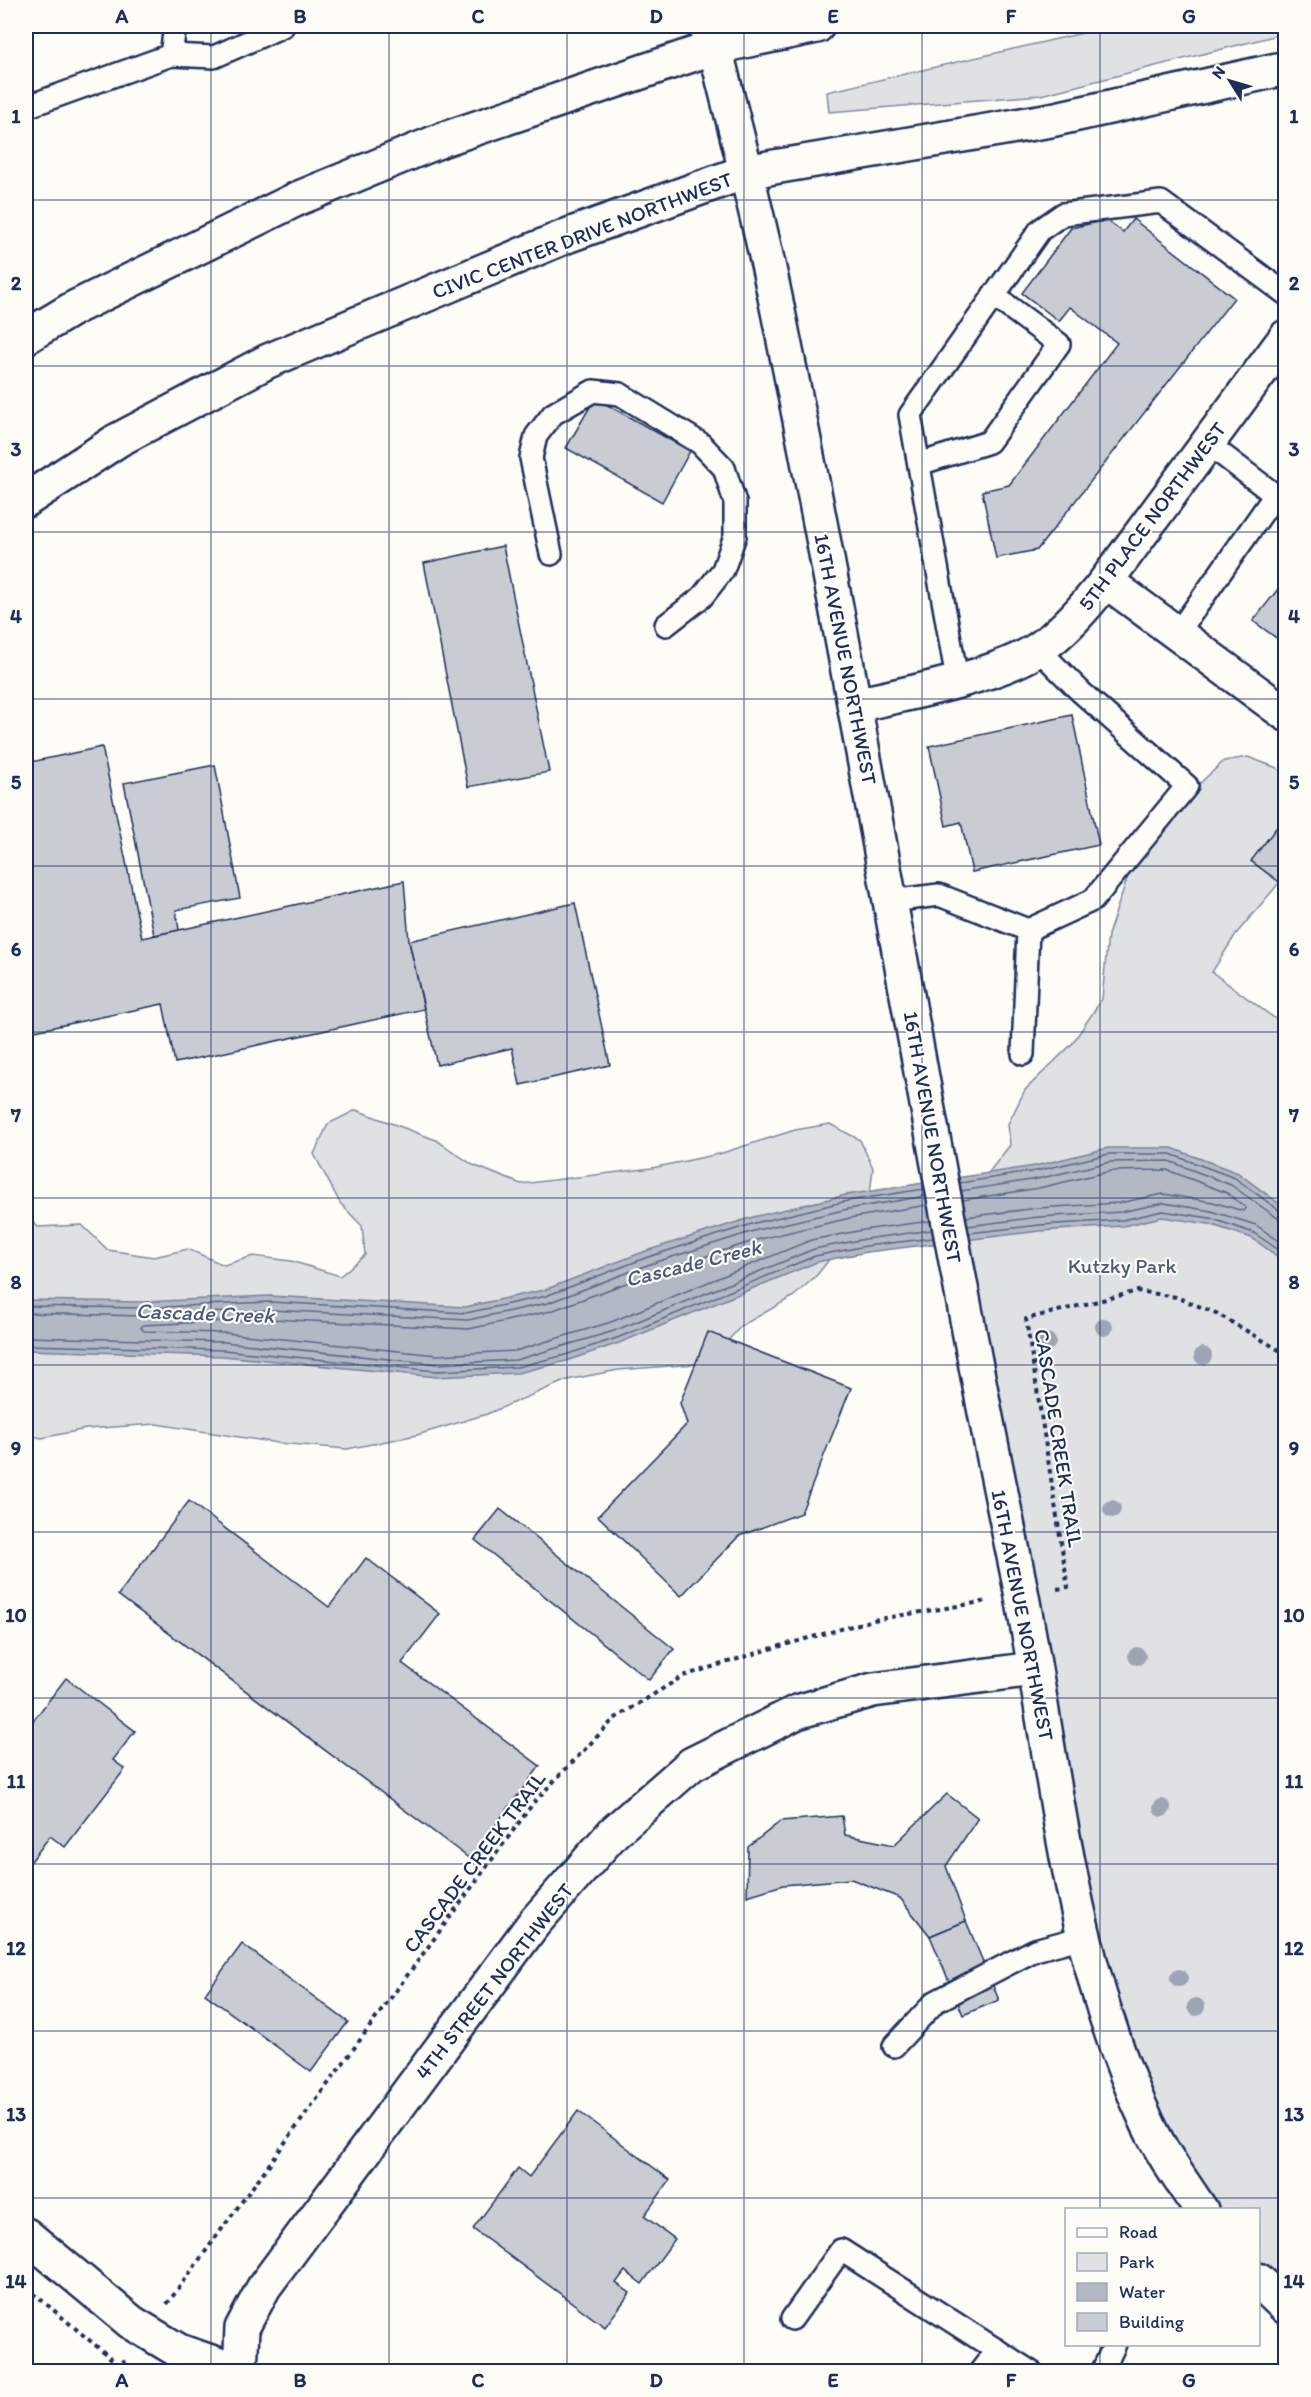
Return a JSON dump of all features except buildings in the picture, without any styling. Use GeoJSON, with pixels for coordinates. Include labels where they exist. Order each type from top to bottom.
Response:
{"type":"FeatureCollection","features":[{"type":"Feature","properties":{"kind":"street"},"geometry":{"type":"LineString","coordinates":[[26,337],[74,308],[299,198],[710,33],[817,26]]}},
{"type":"Feature","properties":{"kind":"street","name":"16TH AVENUE NORTHWEST"},"geometry":{"type":"LineString","coordinates":[[710,33],[775,294],[855,705],[924,1098],[965,1315],[1022,1595],[1083,1937],[1104,2014],[1149,2128],[1200,2208]]}},
{"type":"Feature","properties":{"kind":"street","name":"CIVIC CENTER DRIVE NORTHWEST"},"geometry":{"type":"LineString","coordinates":[[26,500],[118,440],[268,361],[569,235],[745,172],[1051,120],[1286,68]]}},
{"type":"Feature","properties":{"kind":"street","name":"5TH PLACE NORTHWEST"},"geometry":{"type":"LineString","coordinates":[[855,705],[1012,663],[1038,649],[1079,614],[1106,581],[1286,337]]}},
{"type":"Feature","properties":{"kind":"street"},"geometry":{"type":"LineString","coordinates":[[1106,581],[1286,714]]}},
{"type":"Feature","properties":{"kind":"street","name":"4TH STREET NORTHWEST"},"geometry":{"type":"LineString","coordinates":[[240,2372],[242,2328],[264,2287],[534,1923],[614,1832],[692,1764],[797,1712],[873,1690],[1034,1669]]}},
{"type":"Feature","properties":{"kind":"street"},"geometry":{"type":"LineString","coordinates":[[26,2235],[131,2322],[179,2351],[240,2372]]}},
{"type":"Feature","properties":{"kind":"street"},"geometry":{"type":"LineString","coordinates":[[1260,2282],[1286,2307]]}},
{"type":"Feature","properties":{"kind":"lane"},"geometry":{"type":"LineString","coordinates":[[171,55],[175,26]]}},
{"type":"Feature","properties":{"kind":"lane"},"geometry":{"type":"LineString","coordinates":[[26,107],[171,55],[214,57],[283,26]]}},
{"type":"Feature","properties":{"kind":"lane"},"geometry":{"type":"LineString","coordinates":[[957,679],[910,415],[1040,230],[1063,214],[1161,202],[1286,294]]}},
{"type":"Feature","properties":{"kind":"lane"},"geometry":{"type":"LineString","coordinates":[[919,464],[989,441],[1059,344],[993,295]]}},
{"type":"Feature","properties":{"kind":"lane"},"geometry":{"type":"LineString","coordinates":[[552,554],[531,458],[536,436],[553,414],[593,391],[620,393],[700,443],[724,468],[735,501],[735,536],[723,570],[702,597],[666,626]]}},
{"type":"Feature","properties":{"kind":"lane"},"geometry":{"type":"LineString","coordinates":[[1177,633],[1275,495],[1207,443]]}},
{"type":"Feature","properties":{"kind":"lane"},"geometry":{"type":"LineString","coordinates":[[890,902],[939,895],[1028,930],[1093,900],[1187,786],[1081,692],[1038,649]]}},
{"type":"Feature","properties":{"kind":"lane"},"geometry":{"type":"LineString","coordinates":[[1023,1054],[1028,930]]}},
{"type":"Feature","properties":{"kind":"lane"},"geometry":{"type":"LineString","coordinates":[[894,2046],[935,2002],[1035,1950],[1083,1937]]}},
{"type":"Feature","properties":{"kind":"lane"},"geometry":{"type":"LineString","coordinates":[[792,2319],[842,2250],[1030,2372]]}},
{"type":"Feature","properties":{"kind":"lane"},"geometry":{"type":"LineString","coordinates":[[1102,2372],[1114,2346]]}},
{"type":"Feature","properties":{"kind":"lane"},"geometry":{"type":"LineString","coordinates":[[980,2372],[997,2350]]}},
{"type":"Feature","properties":{"kind":"path","name":"CASCADE CREEK TRAIL"},"geometry":{"type":"LineString","coordinates":[[1068,1587],[1026,1319],[1138,1291],[1176,1297],[1216,1313],[1286,1354]]}},
{"type":"Feature","properties":{"kind":"path","name":"CASCADE CREEK TRAIL"},"geometry":{"type":"LineString","coordinates":[[151,2334],[159,2314],[534,1802],[614,1719],[683,1676],[873,1620],[966,1605]]}},
{"type":"Feature","properties":{"kind":"green space"},"geometry":{"type":"Polygon","coordinates":[[[1113,26],[1285,26],[1286,33],[1041,95],[829,112],[827,92],[1113,26]]]}},
{"type":"Feature","properties":{"kind":"green space","name":"Kutzky Park"},"geometry":{"type":"Polygon","coordinates":[[[1248,757],[1277,768],[1285,776],[1285,876],[1236,934],[1212,972],[1285,1026],[1285,2305],[1260,2280],[1260,2208],[1200,2208],[1128,2078],[948,1225],[1010,1145],[1008,1124],[1025,1090],[1072,1044],[1102,999],[1108,935],[1132,864],[1186,796],[1224,761],[1248,757]]]}},
{"type":"Feature","properties":{"kind":"green space"},"geometry":{"type":"Polygon","coordinates":[[[356,1110],[436,1140],[473,1165],[521,1184],[652,1168],[719,1154],[795,1130],[830,1124],[860,1140],[873,1168],[868,1210],[817,1275],[794,1296],[741,1326],[708,1363],[618,1370],[567,1380],[487,1414],[417,1435],[347,1449],[278,1443],[156,1424],[86,1429],[42,1438],[26,1435],[26,1216],[38,1227],[82,1225],[108,1250],[154,1257],[188,1249],[224,1265],[253,1256],[291,1261],[340,1276],[365,1255],[362,1226],[340,1203],[314,1154],[328,1124],[356,1110]]]}},
{"type":"Feature","properties":{"kind":"water","name":"Cascade Creek"},"geometry":{"type":"Polygon","coordinates":[[[1108,1148],[1172,1148],[1238,1173],[1285,1208],[1285,1262],[1252,1238],[1209,1224],[1162,1217],[1123,1226],[1040,1231],[867,1252],[817,1262],[619,1343],[566,1361],[518,1373],[437,1377],[223,1356],[26,1350],[26,1300],[142,1302],[270,1296],[465,1307],[544,1290],[646,1251],[753,1217],[846,1195],[1035,1166],[1108,1148]]]}}]}
